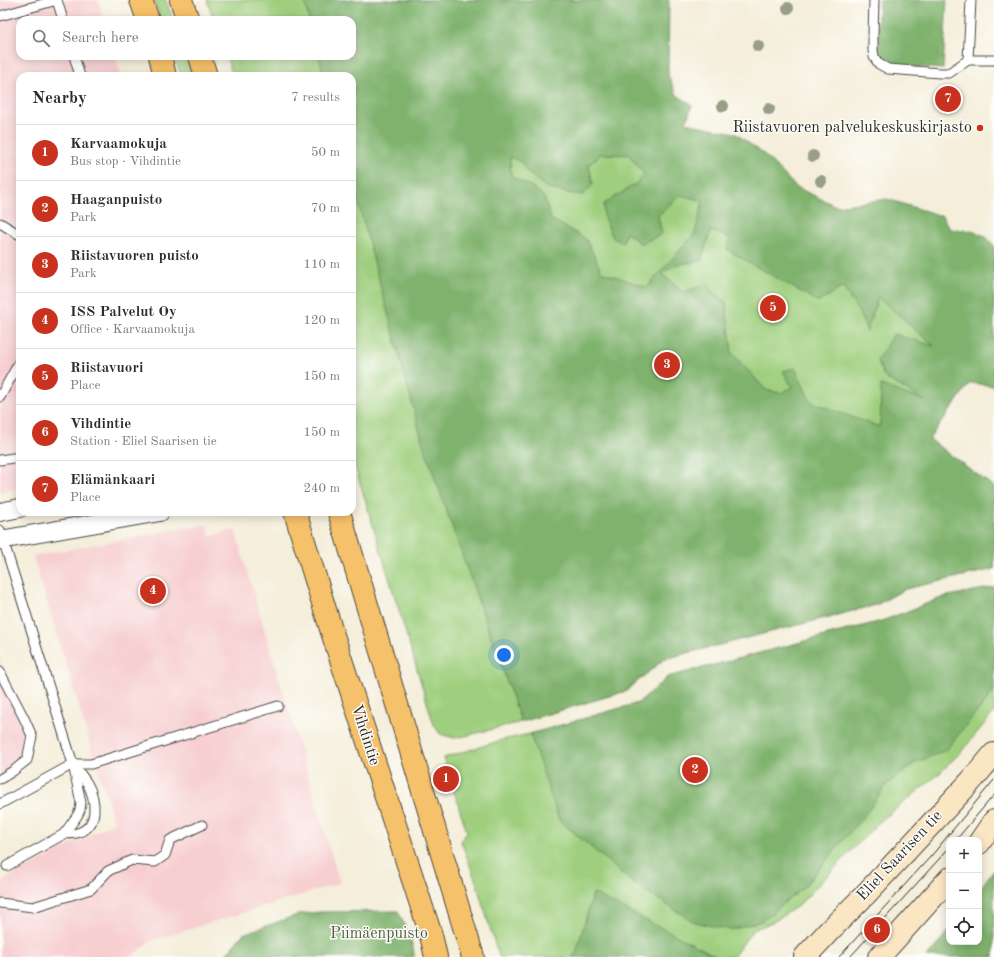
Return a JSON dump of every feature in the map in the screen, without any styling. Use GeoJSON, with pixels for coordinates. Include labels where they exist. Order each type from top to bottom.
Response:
{"type":"FeatureCollection","features":[{"type":"Feature","properties":{"kind":"main road"},"geometry":{"type":"LineString","coordinates":[[141,0],[147,16]]}},
{"type":"Feature","properties":{"kind":"main road"},"geometry":{"type":"LineString","coordinates":[[180,0],[186,16]]}},
{"type":"Feature","properties":{"kind":"main road"},"geometry":{"type":"LineString","coordinates":[[161,60],[164,72]]}},
{"type":"Feature","properties":{"kind":"main road"},"geometry":{"type":"LineString","coordinates":[[201,60],[205,72]]}},
{"type":"Feature","properties":{"kind":"main road","name":"Vihdintie"},"geometry":{"type":"LineString","coordinates":[[296,516],[330,629],[431,935],[436,957]]}},
{"type":"Feature","properties":{"kind":"main road"},"geometry":{"type":"LineString","coordinates":[[340,516],[473,957]]}},
{"type":"Feature","properties":{"kind":"street"},"geometry":{"type":"LineString","coordinates":[[0,512],[16,509]]}},
{"type":"Feature","properties":{"kind":"street"},"geometry":{"type":"LineString","coordinates":[[1,537],[135,516]]}},
{"type":"Feature","properties":{"kind":"street","name":"Eliel Saarisen tie"},"geometry":{"type":"LineString","coordinates":[[805,957],[906,851],[994,754]]}},
{"type":"Feature","properties":{"kind":"street"},"geometry":{"type":"LineString","coordinates":[[982,839],[994,821]]}},
{"type":"Feature","properties":{"kind":"street"},"geometry":{"type":"LineString","coordinates":[[879,957],[946,882]]}},
{"type":"Feature","properties":{"kind":"lane"},"geometry":{"type":"LineString","coordinates":[[0,16],[57,0],[62,16]]}},
{"type":"Feature","properties":{"kind":"lane"},"geometry":{"type":"LineString","coordinates":[[874,0],[874,57],[879,64],[888,69],[949,73],[968,60],[994,60]]}},
{"type":"Feature","properties":{"kind":"lane"},"geometry":{"type":"LineString","coordinates":[[968,60],[970,0]]}},
{"type":"Feature","properties":{"kind":"lane"},"geometry":{"type":"LineString","coordinates":[[75,60],[79,72]]}},
{"type":"Feature","properties":{"kind":"lane"},"geometry":{"type":"LineString","coordinates":[[0,223],[16,233]]}},
{"type":"Feature","properties":{"kind":"lane"},"geometry":{"type":"LineString","coordinates":[[0,397],[16,368]]}},
{"type":"Feature","properties":{"kind":"lane"},"geometry":{"type":"LineString","coordinates":[[0,460],[16,458]]}},
{"type":"Feature","properties":{"kind":"lane"},"geometry":{"type":"LineString","coordinates":[[1,537],[74,764],[82,803],[77,816],[64,834],[7,866]]}},
{"type":"Feature","properties":{"kind":"lane"},"geometry":{"type":"LineString","coordinates":[[0,672],[32,736],[27,760],[0,779]]}},
{"type":"Feature","properties":{"kind":"lane"},"geometry":{"type":"LineString","coordinates":[[0,804],[74,764],[91,764],[278,706]]}},
{"type":"Feature","properties":{"kind":"lane"},"geometry":{"type":"LineString","coordinates":[[64,834],[77,833],[87,828],[94,815],[94,803],[87,784],[74,764]]}},
{"type":"Feature","properties":{"kind":"lane"},"geometry":{"type":"LineString","coordinates":[[0,903],[33,907],[91,889],[108,871],[132,860],[155,862],[166,855],[170,840],[202,825]]}},
{"type":"Feature","properties":{"kind":"shaded area"},"geometry":{"type":"Polygon","coordinates":[[[0,0],[98,0],[103,16],[16,16],[16,60],[116,60],[120,72],[16,72],[16,489],[0,492],[0,0]]]}},
{"type":"Feature","properties":{"kind":"shaded area"},"geometry":{"type":"Polygon","coordinates":[[[207,524],[210,536],[235,530],[340,883],[151,941],[131,957],[0,957],[0,882],[114,822],[33,556],[207,524]]]}},
{"type":"Feature","properties":{"kind":"shaded area"},"geometry":{"type":"Polygon","coordinates":[[[0,657],[31,761],[0,777],[0,657]]]}},
{"type":"Feature","properties":{"kind":"green space"},"geometry":{"type":"Polygon","coordinates":[[[154,0],[166,0],[172,16],[160,16],[154,0]]]}},
{"type":"Feature","properties":{"kind":"green space"},"geometry":{"type":"Polygon","coordinates":[[[207,0],[621,0],[617,91],[954,286],[970,383],[929,439],[994,487],[994,569],[905,589],[876,605],[664,659],[626,691],[521,722],[465,736],[454,738],[440,734],[434,725],[356,470],[356,72],[232,72],[227,60],[356,60],[356,16],[213,16],[207,0]]]}},
{"type":"Feature","properties":{"kind":"green space"},"geometry":{"type":"Polygon","coordinates":[[[304,0],[669,0],[668,75],[677,95],[692,105],[686,123],[735,133],[764,154],[796,187],[836,206],[887,199],[942,216],[950,229],[975,232],[985,236],[994,246],[994,386],[970,383],[929,439],[994,487],[994,569],[905,589],[876,605],[664,659],[626,691],[521,722],[423,444],[356,195],[356,72],[323,72],[320,60],[356,60],[356,16],[308,16],[304,0]],[[601,154],[589,165],[593,185],[583,195],[547,188],[528,173],[521,162],[510,157],[511,176],[532,187],[544,197],[551,219],[586,239],[602,272],[647,287],[695,233],[703,201],[680,195],[658,216],[662,234],[641,244],[626,232],[623,243],[613,238],[604,218],[604,204],[637,183],[644,174],[629,155],[601,154]],[[711,231],[701,261],[674,265],[662,274],[683,292],[706,284],[726,302],[732,353],[766,390],[781,393],[792,387],[783,371],[795,368],[811,402],[880,427],[881,385],[925,401],[884,377],[877,359],[894,334],[934,346],[878,297],[867,331],[859,313],[843,287],[819,302],[727,250],[730,238],[711,231]]]}},
{"type":"Feature","properties":{"kind":"green space"},"geometry":{"type":"Polygon","coordinates":[[[879,0],[947,0],[943,69],[891,65],[881,58],[877,44],[879,0]]]}},
{"type":"Feature","properties":{"kind":"green space"},"geometry":{"type":"Polygon","coordinates":[[[175,60],[186,60],[191,72],[180,72],[175,60]]]}},
{"type":"Feature","properties":{"kind":"green space"},"geometry":{"type":"Polygon","coordinates":[[[994,587],[994,712],[962,751],[939,774],[877,824],[798,906],[773,922],[753,930],[733,957],[499,957],[476,882],[461,841],[467,832],[444,758],[502,740],[530,734],[638,703],[668,677],[882,621],[944,597],[994,587]]]}},
{"type":"Feature","properties":{"kind":"green space"},"geometry":{"type":"Polygon","coordinates":[[[994,587],[994,691],[946,750],[915,763],[887,784],[868,811],[804,887],[762,921],[731,930],[694,922],[633,883],[559,820],[530,734],[638,703],[668,677],[882,621],[944,597],[994,587]]]}},
{"type":"Feature","properties":{"kind":"green space"},"geometry":{"type":"Polygon","coordinates":[[[994,869],[994,957],[927,957],[946,934],[946,945],[982,945],[982,886],[994,869]]]}},
{"type":"Feature","properties":{"kind":"green space"},"geometry":{"type":"Polygon","coordinates":[[[593,893],[718,957],[572,957],[576,953],[593,893]]]}},
{"type":"Feature","properties":{"kind":"green space","name":"Piimäenpuisto"},"geometry":{"type":"Polygon","coordinates":[[[398,911],[411,940],[414,957],[224,957],[243,934],[300,914],[320,912],[398,911]]]}},
{"type":"Feature","properties":{"kind":"tram line"},"geometry":{"type":"LineString","coordinates":[[839,957],[932,855],[994,780]]}},
{"type":"Feature","properties":{"kind":"tram line"},"geometry":{"type":"LineString","coordinates":[[959,837],[994,795]]}},
{"type":"Feature","properties":{"kind":"tram line"},"geometry":{"type":"LineString","coordinates":[[850,957],[946,851]]}},
{"type":"Feature","properties":{"kind":"place","name":"Elämänkaari"},"geometry":{"type":"Point","coordinates":[948,99]}},
{"type":"Feature","properties":{"kind":"place","name":"Riistavuoren palvelukeskuskirjasto"},"geometry":{"type":"Point","coordinates":[980,128]}},
{"type":"Feature","properties":{"kind":"place","name":"Riistavuori"},"geometry":{"type":"Point","coordinates":[773,308]}},
{"type":"Feature","properties":{"kind":"place","name":"Riistavuoren puisto"},"geometry":{"type":"Point","coordinates":[667,365]}},
{"type":"Feature","properties":{"kind":"place","name":"ISS Palvelut Oy"},"geometry":{"type":"Point","coordinates":[153,591]}},
{"type":"Feature","properties":{"kind":"place","name":"Haaganpuisto"},"geometry":{"type":"Point","coordinates":[695,770]}},
{"type":"Feature","properties":{"kind":"place","name":"Karvaamokuja"},"geometry":{"type":"Point","coordinates":[446,779]}},
{"type":"Feature","properties":{"kind":"place","name":"Vihdintie"},"geometry":{"type":"Point","coordinates":[877,930]}}]}
